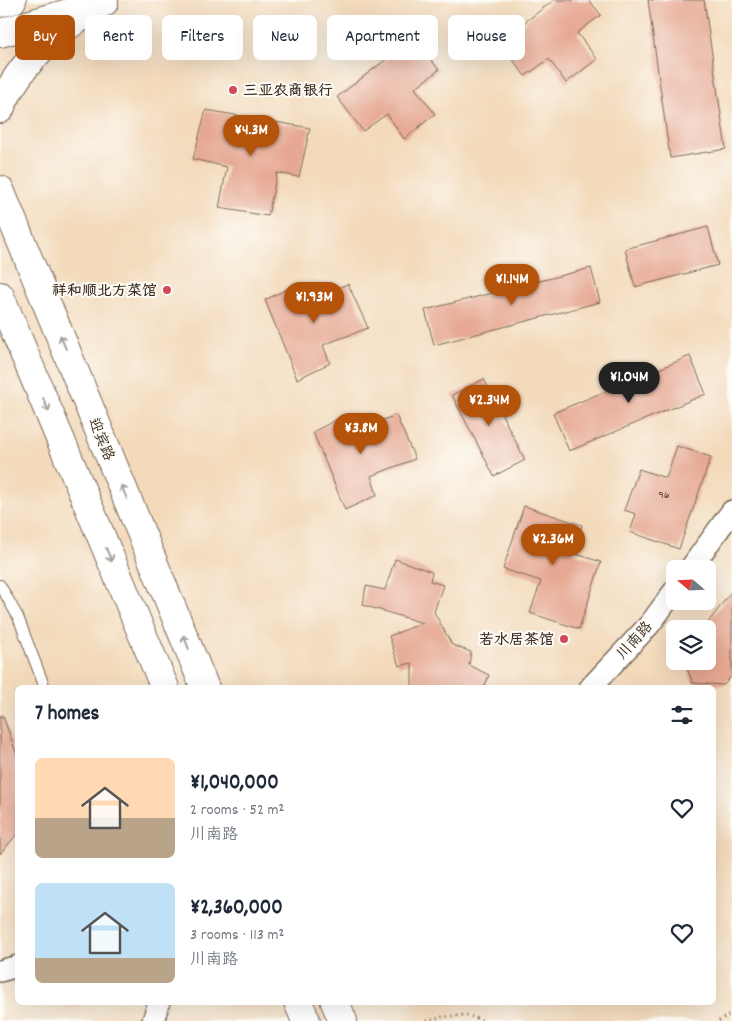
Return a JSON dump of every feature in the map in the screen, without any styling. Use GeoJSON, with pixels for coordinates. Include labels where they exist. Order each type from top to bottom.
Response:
{"type":"FeatureCollection","features":[{"type":"Feature","properties":{"kind":"main road"},"geometry":{"type":"LineString","coordinates":[[0,3],[12,0]]}},
{"type":"Feature","properties":{"kind":"main road"},"geometry":{"type":"LineString","coordinates":[[0,33],[108,1]]}},
{"type":"Feature","properties":{"kind":"main road"},"geometry":{"type":"LineString","coordinates":[[0,109],[5,97],[26,64],[62,30],[108,1]]}},
{"type":"Feature","properties":{"kind":"main road","name":"迎宾路"},"geometry":{"type":"LineString","coordinates":[[0,190],[204,685]]}},
{"type":"Feature","properties":{"kind":"main road"},"geometry":{"type":"LineString","coordinates":[[0,296],[164,685]]}},
{"type":"Feature","properties":{"kind":"main road"},"geometry":{"type":"LineString","coordinates":[[299,1005],[306,1021]]}},
{"type":"Feature","properties":{"kind":"main road"},"geometry":{"type":"LineString","coordinates":[[336,1005],[342,1021]]}},
{"type":"Feature","properties":{"kind":"street"},"geometry":{"type":"LineString","coordinates":[[697,560],[732,511]]}},
{"type":"Feature","properties":{"kind":"street","name":"川南路"},"geometry":{"type":"LineString","coordinates":[[593,685],[650,624],[666,602]]}},
{"type":"Feature","properties":{"kind":"street"},"geometry":{"type":"LineString","coordinates":[[0,971],[15,967]]}},
{"type":"Feature","properties":{"kind":"street"},"geometry":{"type":"LineString","coordinates":[[153,1021],[158,1005]]}},
{"type":"Feature","properties":{"kind":"lane"},"geometry":{"type":"LineString","coordinates":[[0,585],[18,617],[44,685]]}},
{"type":"Feature","properties":{"kind":"path"},"geometry":{"type":"LineString","coordinates":[[719,1021],[732,1014]]}},
{"type":"Feature","properties":{"kind":"path"},"geometry":{"type":"LineString","coordinates":[[427,1021],[442,1017],[466,1015],[485,1021]]}},
{"type":"Feature","properties":{"kind":"building"},"geometry":{"type":"Polygon","coordinates":[[[554,0],[589,0],[601,15],[577,33],[597,59],[566,83],[549,59],[525,76],[513,60],[525,60],[525,22],[554,0]]]}},
{"type":"Feature","properties":{"kind":"building"},"geometry":{"type":"Polygon","coordinates":[[[648,0],[704,0],[726,149],[670,158],[648,0]]]}},
{"type":"Feature","properties":{"kind":"building"},"geometry":{"type":"Polygon","coordinates":[[[385,60],[431,60],[439,70],[415,88],[435,114],[404,139],[387,114],[363,131],[337,97],[385,60]]]}},
{"type":"Feature","properties":{"kind":"building"},"geometry":{"type":"Polygon","coordinates":[[[206,110],[310,128],[299,177],[277,173],[268,216],[219,208],[227,167],[193,159],[206,110]]]}},
{"type":"Feature","properties":{"kind":"building"},"geometry":{"type":"Polygon","coordinates":[[[708,227],[718,265],[635,287],[625,249],[708,227]]]}},
{"type":"Feature","properties":{"kind":"building"},"geometry":{"type":"Polygon","coordinates":[[[591,268],[600,302],[434,345],[425,310],[591,268]]]}},
{"type":"Feature","properties":{"kind":"building"},"geometry":{"type":"Polygon","coordinates":[[[297,284],[306,300],[348,284],[368,328],[323,345],[330,363],[297,379],[265,300],[297,284]]]}},
{"type":"Feature","properties":{"kind":"building"},"geometry":{"type":"Polygon","coordinates":[[[690,356],[706,394],[569,451],[553,413],[690,356]]]}},
{"type":"Feature","properties":{"kind":"building"},"geometry":{"type":"Polygon","coordinates":[[[484,379],[525,460],[494,476],[452,395],[484,379]]]}},
{"type":"Feature","properties":{"kind":"building"},"geometry":{"type":"Polygon","coordinates":[[[345,415],[354,431],[396,415],[415,459],[371,476],[377,495],[345,510],[313,432],[345,415]]]}},
{"type":"Feature","properties":{"kind":"building"},"geometry":{"type":"Polygon","coordinates":[[[677,446],[711,457],[679,549],[630,532],[636,514],[624,510],[639,469],[666,478],[677,446]]]}},
{"type":"Feature","properties":{"kind":"building"},"geometry":{"type":"Polygon","coordinates":[[[524,506],[582,525],[573,553],[601,562],[579,629],[530,613],[541,581],[503,569],[524,506]]]}},
{"type":"Feature","properties":{"kind":"building"},"geometry":{"type":"Polygon","coordinates":[[[395,559],[432,572],[430,581],[443,585],[434,612],[452,645],[471,652],[469,665],[489,675],[485,685],[412,685],[412,663],[399,666],[389,636],[423,623],[363,605],[366,586],[385,590],[395,559]]]}},
{"type":"Feature","properties":{"kind":"building"},"geometry":{"type":"Polygon","coordinates":[[[732,591],[732,675],[724,685],[693,683],[688,670],[716,670],[716,620],[710,620],[732,591]]]}},
{"type":"Feature","properties":{"kind":"building"},"geometry":{"type":"Polygon","coordinates":[[[0,716],[3,716],[15,750],[15,836],[0,854],[0,716]]]}},
{"type":"Feature","properties":{"kind":"place","name":"三亚农商银行"},"geometry":{"type":"Point","coordinates":[233,90]}},
{"type":"Feature","properties":{"kind":"place","name":"祥和顺北方菜馆"},"geometry":{"type":"Point","coordinates":[167,290]}},
{"type":"Feature","properties":{"kind":"place","name":"若水居茶馆"},"geometry":{"type":"Point","coordinates":[564,639]}}]}
